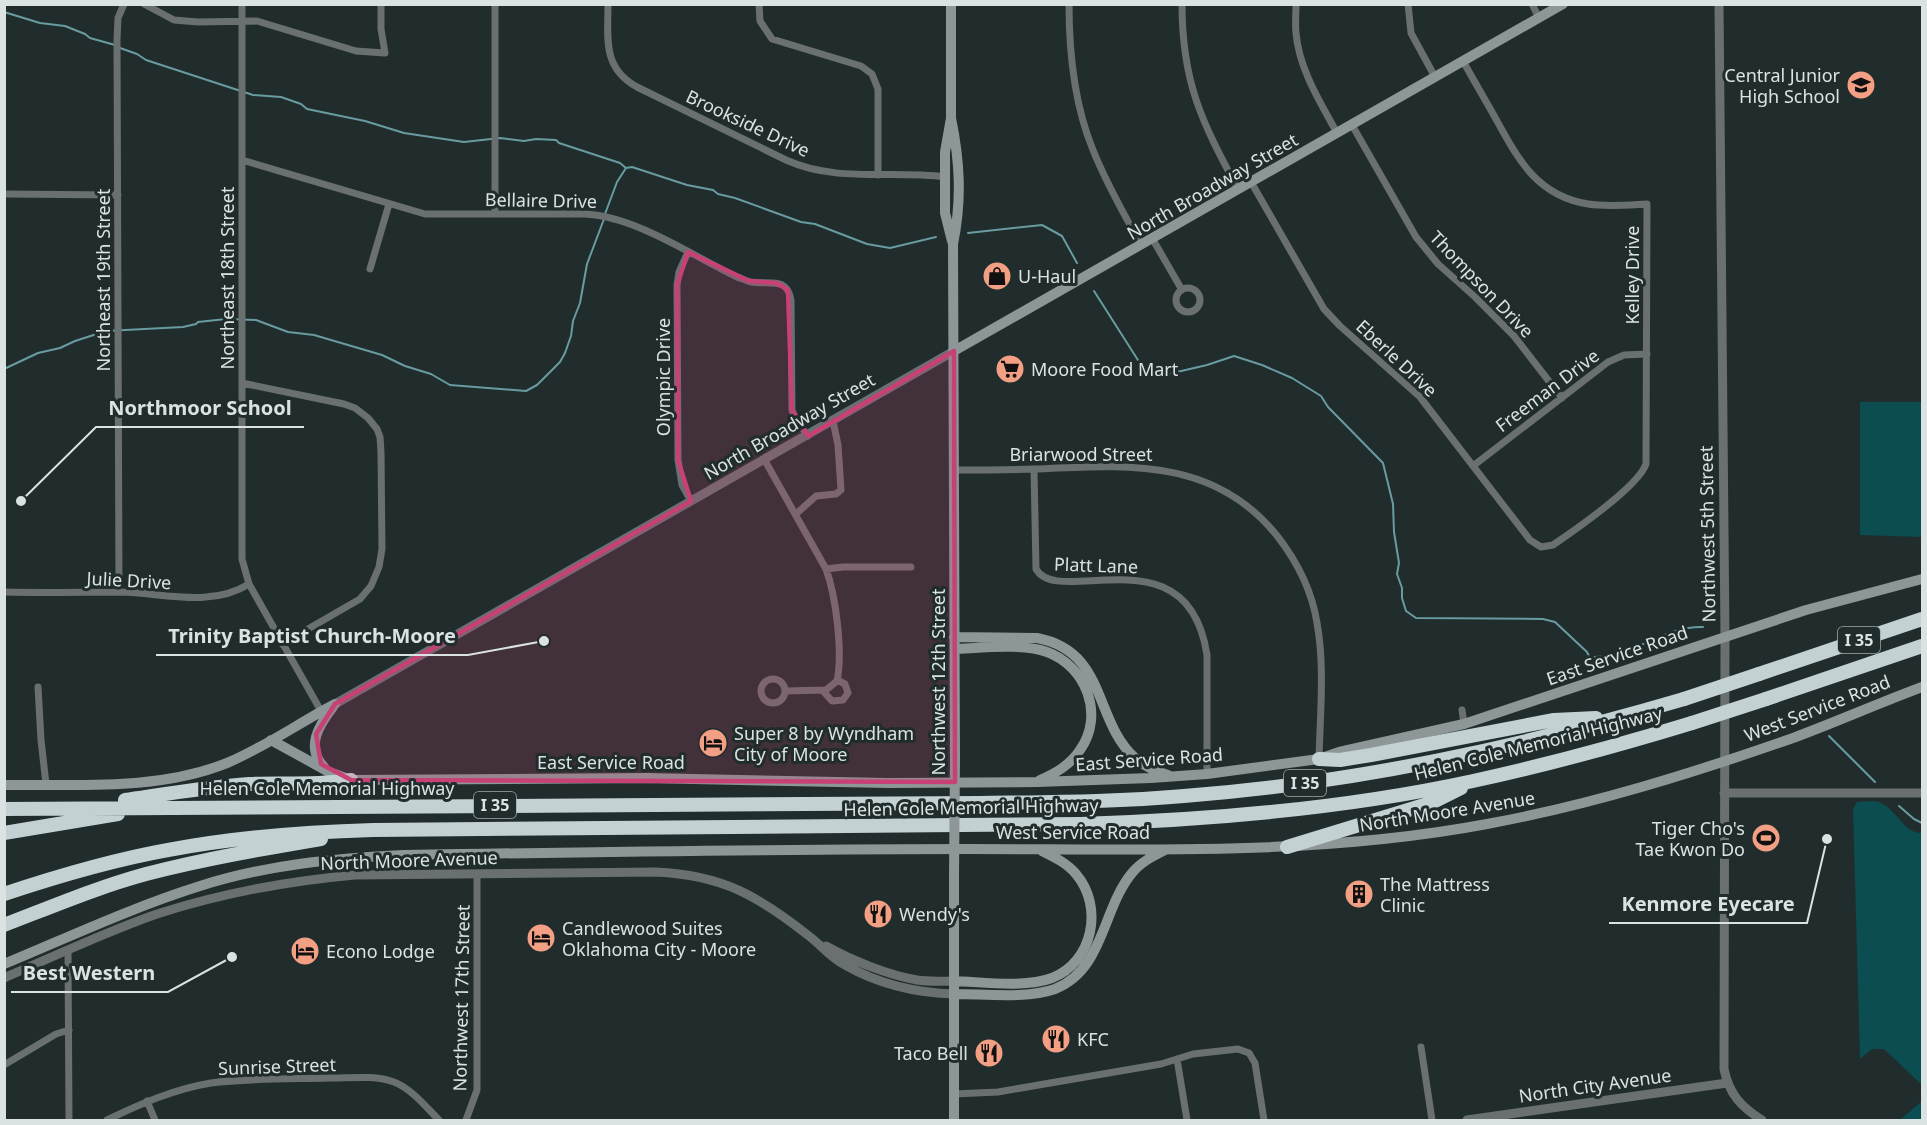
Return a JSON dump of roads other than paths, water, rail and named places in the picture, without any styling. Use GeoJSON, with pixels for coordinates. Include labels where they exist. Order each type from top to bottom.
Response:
{"type":"FeatureCollection","features":[{"type":"Feature","properties":{"kind":"highway","name":"Helen Cole Memorial Highway"},"geometry":{"type":"LineString","coordinates":[[4,809],[980,803],[1184,796],[1348,777],[1432,763],[1507,747],[1684,699],[1923,618]]}},
{"type":"Feature","properties":{"kind":"highway","name":"Helen Cole Memorial Highway"},"geometry":{"type":"LineString","coordinates":[[4,894],[76,871],[169,849],[278,834],[373,830],[1081,825],[1186,821],[1344,803],[1473,781],[1591,752],[1692,723],[1923,646]]}},
{"type":"Feature","properties":{"kind":"highway"},"geometry":{"type":"LineString","coordinates":[[1319,759],[1340,760],[1371,755],[1554,720],[1625,716]]}},
{"type":"Feature","properties":{"kind":"highway"},"geometry":{"type":"LineString","coordinates":[[76,808],[196,789],[249,784],[334,783],[351,780]]}},
{"type":"Feature","properties":{"kind":"highway"},"geometry":{"type":"LineString","coordinates":[[1287,847],[1431,803],[1473,781]]}},
{"type":"Feature","properties":{"kind":"highway"},"geometry":{"type":"LineString","coordinates":[[4,833],[158,807]]}},
{"type":"Feature","properties":{"kind":"highway"},"geometry":{"type":"LineString","coordinates":[[4,926],[95,890],[144,874],[228,855],[373,830]]}},
{"type":"Feature","properties":{"kind":"main road"},"geometry":{"type":"LineString","coordinates":[[951,4],[951,118],[945,152],[945,213],[953,244]]}},
{"type":"Feature","properties":{"kind":"main road","name":"North Broadway Street"},"geometry":{"type":"LineString","coordinates":[[954,351],[1563,4]]}},
{"type":"Feature","properties":{"kind":"main road"},"geometry":{"type":"LineString","coordinates":[[951,118],[958,151],[959,213],[953,244]]}},
{"type":"Feature","properties":{"kind":"main road"},"geometry":{"type":"LineString","coordinates":[[945,177],[958,173]]}},
{"type":"Feature","properties":{"kind":"main road","name":"Northwest 12th Street"},"geometry":{"type":"LineString","coordinates":[[953,244],[954,1120]]}},
{"type":"Feature","properties":{"kind":"main road","name":"East Service Road"},"geometry":{"type":"LineString","coordinates":[[271,740],[328,772],[351,780],[657,778],[888,783],[1036,782],[1207,774],[1319,759],[1339,752],[1464,724],[1806,610],[1923,579]]}},
{"type":"Feature","properties":{"kind":"main road"},"geometry":{"type":"LineString","coordinates":[[954,643],[1037,638],[1066,649],[1074,654],[1089,671],[1117,735],[1129,751],[1143,764],[1174,777]]}},
{"type":"Feature","properties":{"kind":"main road"},"geometry":{"type":"LineString","coordinates":[[954,643],[1040,650],[1069,664],[1082,681],[1089,698],[1091,715],[1091,725],[1083,746],[1066,766],[1036,782]]}},
{"type":"Feature","properties":{"kind":"main road","name":"West Service Road"},"geometry":{"type":"LineString","coordinates":[[1724,760],[1793,738],[1923,687]]}},
{"type":"Feature","properties":{"kind":"main road"},"geometry":{"type":"LineString","coordinates":[[328,772],[317,758],[315,740],[320,724],[335,704]]}},
{"type":"Feature","properties":{"kind":"main road","name":"North Broadway Street"},"geometry":{"type":"LineString","coordinates":[[4,785],[138,783],[176,778],[227,762],[335,704]]}},
{"type":"Feature","properties":{"kind":"main road","name":"North Moore Avenue"},"geometry":{"type":"LineString","coordinates":[[1169,848],[1287,847],[1390,839],[1496,822],[1609,796],[1724,760]]}},
{"type":"Feature","properties":{"kind":"main road"},"geometry":{"type":"LineString","coordinates":[[955,994],[1035,994],[1066,983],[1076,976],[1091,958],[1124,885],[1133,872],[1147,860],[1169,848]]}},
{"type":"Feature","properties":{"kind":"main road","name":"West Service Road"},"geometry":{"type":"LineString","coordinates":[[4,964],[134,909],[202,885],[248,873],[345,857],[1169,848]]}},
{"type":"Feature","properties":{"kind":"main road"},"geometry":{"type":"LineString","coordinates":[[955,981],[1038,982],[1060,974],[1071,966],[1081,953],[1089,938],[1092,919],[1088,893],[1074,871],[1039,849]]}},
{"type":"Feature","properties":{"kind":"street","name":"Northeast 19th Street"},"geometry":{"type":"LineString","coordinates":[[119,592],[117,40],[118,18],[124,4]]}},
{"type":"Feature","properties":{"kind":"street"},"geometry":{"type":"LineString","coordinates":[[144,4],[174,20],[263,23],[356,51],[385,53],[381,29],[381,4]]}},
{"type":"Feature","properties":{"kind":"street","name":"Northeast 18th Street"},"geometry":{"type":"LineString","coordinates":[[242,4],[242,559],[249,584],[321,711]]}},
{"type":"Feature","properties":{"kind":"street"},"geometry":{"type":"LineString","coordinates":[[495,4],[495,214]]}},
{"type":"Feature","properties":{"kind":"street","name":"Brookside Drive"},"geometry":{"type":"LineString","coordinates":[[608,4],[610,58],[617,72],[628,82],[798,165],[830,173],[945,177]]}},
{"type":"Feature","properties":{"kind":"street"},"geometry":{"type":"LineString","coordinates":[[759,4],[760,21],[772,39],[861,66],[872,74],[878,89],[878,175]]}},
{"type":"Feature","properties":{"kind":"street"},"geometry":{"type":"LineString","coordinates":[[1069,4],[1071,63],[1077,98],[1092,150],[1141,245]]}},
{"type":"Feature","properties":{"kind":"street"},"geometry":{"type":"LineString","coordinates":[[1182,4],[1185,59],[1192,91],[1204,124],[1238,189]]}},
{"type":"Feature","properties":{"kind":"street"},"geometry":{"type":"LineString","coordinates":[[1296,4],[1296,33],[1304,65],[1309,80],[1336,133]]}},
{"type":"Feature","properties":{"kind":"street"},"geometry":{"type":"LineString","coordinates":[[1408,4],[1411,33],[1435,77]]}},
{"type":"Feature","properties":{"kind":"street"},"geometry":{"type":"LineString","coordinates":[[1532,4],[1539,18]]}},
{"type":"Feature","properties":{"kind":"street","name":"Northwest 5th Street"},"geometry":{"type":"LineString","coordinates":[[1719,4],[1725,637],[1726,986],[1724,1069],[1727,1083]]}},
{"type":"Feature","properties":{"kind":"street","name":"Kelley Drive"},"geometry":{"type":"LineString","coordinates":[[1463,61],[1514,152],[1541,184],[1564,197],[1589,204],[1647,204],[1647,456],[1642,474],[1628,489],[1560,540],[1548,547],[1538,546]]}},
{"type":"Feature","properties":{"kind":"street","name":"Thompson Drive"},"geometry":{"type":"LineString","coordinates":[[1352,125],[1416,237],[1438,264],[1482,303],[1514,336],[1562,398]]}},
{"type":"Feature","properties":{"kind":"street","name":"Bellaire Drive"},"geometry":{"type":"LineString","coordinates":[[242,160],[432,215],[591,214],[610,217],[633,225],[749,282],[777,283],[788,290],[791,300],[792,410],[808,436]]}},
{"type":"Feature","properties":{"kind":"street","name":"Eberle Drive"},"geometry":{"type":"LineString","coordinates":[[1251,182],[1324,309],[1420,397],[1530,540],[1538,546]]}},
{"type":"Feature","properties":{"kind":"street"},"geometry":{"type":"LineString","coordinates":[[4,195],[118,195]]}},
{"type":"Feature","properties":{"kind":"street"},"geometry":{"type":"LineString","coordinates":[[370,269],[389,204]]}},
{"type":"Feature","properties":{"kind":"street"},"geometry":{"type":"LineString","coordinates":[[1152,238],[1182,290]]}},
{"type":"Feature","properties":{"kind":"street","name":"Olympic Drive"},"geometry":{"type":"LineString","coordinates":[[688,252],[678,278],[678,460],[682,485],[691,501]]}},
{"type":"Feature","properties":{"kind":"street","name":"North Broadway Street"},"geometry":{"type":"LineString","coordinates":[[335,704],[954,351]]}},
{"type":"Feature","properties":{"kind":"street","name":"Freeman Drive"},"geometry":{"type":"LineString","coordinates":[[1473,466],[1616,357],[1647,354]]}},
{"type":"Feature","properties":{"kind":"street"},"geometry":{"type":"LineString","coordinates":[[242,383],[355,408],[373,424],[381,444],[382,549],[376,578],[360,599],[282,644]]}},
{"type":"Feature","properties":{"kind":"street"},"geometry":{"type":"LineString","coordinates":[[796,514],[816,496],[836,494],[841,490],[838,445],[833,421]]}},
{"type":"Feature","properties":{"kind":"street"},"geometry":{"type":"LineString","coordinates":[[764,459],[826,569],[832,584],[837,612],[837,680],[831,688],[823,691],[785,691]]}},
{"type":"Feature","properties":{"kind":"street","name":"Briarwood Street"},"geometry":{"type":"LineString","coordinates":[[954,470],[1139,466],[1201,479],[1240,502],[1263,522],[1295,561],[1303,576],[1315,611],[1320,646],[1319,759]]}},
{"type":"Feature","properties":{"kind":"street","name":"Platt Lane"},"geometry":{"type":"LineString","coordinates":[[1034,469],[1036,569],[1042,578],[1056,581],[1149,582],[1179,597],[1196,617],[1207,655],[1207,774]]}},
{"type":"Feature","properties":{"kind":"street"},"geometry":{"type":"LineString","coordinates":[[826,569],[911,567]]}},
{"type":"Feature","properties":{"kind":"street","name":"Julie Drive"},"geometry":{"type":"LineString","coordinates":[[4,592],[119,592],[173,597],[212,597],[229,594],[249,584]]}},
{"type":"Feature","properties":{"kind":"street"},"geometry":{"type":"LineString","coordinates":[[823,691],[832,701],[843,700],[848,693],[845,684],[837,680]]}},
{"type":"Feature","properties":{"kind":"street"},"geometry":{"type":"LineString","coordinates":[[38,687],[46,784]]}},
{"type":"Feature","properties":{"kind":"street"},"geometry":{"type":"LineString","coordinates":[[1461,710],[1464,724]]}},
{"type":"Feature","properties":{"kind":"street"},"geometry":{"type":"LineString","coordinates":[[1724,793],[1923,794]]}},
{"type":"Feature","properties":{"kind":"street","name":"North Moore Avenue"},"geometry":{"type":"LineString","coordinates":[[4,978],[158,914],[254,888],[316,878],[355,875],[656,872],[704,877],[724,883],[756,898],[781,913],[845,966],[902,989],[955,994]]}},
{"type":"Feature","properties":{"kind":"street","name":"Northwest 17th Street"},"geometry":{"type":"LineString","coordinates":[[466,1120],[477,1090],[477,874]]}},
{"type":"Feature","properties":{"kind":"street","name":"North Moore Avenue"},"geometry":{"type":"LineString","coordinates":[[813,939],[844,955],[895,974],[918,980],[955,981]]}},
{"type":"Feature","properties":{"kind":"street"},"geometry":{"type":"LineString","coordinates":[[68,950],[69,1120]]}},
{"type":"Feature","properties":{"kind":"street"},"geometry":{"type":"LineString","coordinates":[[4,1065],[56,1034],[69,1030]]}},
{"type":"Feature","properties":{"kind":"street"},"geometry":{"type":"LineString","coordinates":[[1421,1047],[1432,1120]]}},
{"type":"Feature","properties":{"kind":"street"},"geometry":{"type":"LineString","coordinates":[[954,1094],[998,1092],[1161,1064],[1193,1054],[1229,1048],[1245,1050],[1255,1063],[1264,1120]]}},
{"type":"Feature","properties":{"kind":"street"},"geometry":{"type":"LineString","coordinates":[[1176,1059],[1187,1120]]}},
{"type":"Feature","properties":{"kind":"street","name":"Sunrise Street"},"geometry":{"type":"LineString","coordinates":[[107,1120],[147,1101],[209,1083],[276,1079],[382,1079],[407,1089],[439,1120]]}},
{"type":"Feature","properties":{"kind":"street"},"geometry":{"type":"LineString","coordinates":[[1727,1083],[1740,1104],[1762,1120]]}},
{"type":"Feature","properties":{"kind":"street","name":"North City Avenue"},"geometry":{"type":"LineString","coordinates":[[1467,1120],[1727,1083]]}},
{"type":"Feature","properties":{"kind":"street"},"geometry":{"type":"LineString","coordinates":[[147,1101],[155,1120]]}},
{"type":"Feature","properties":{"kind":"waterway"},"geometry":{"type":"LineString","coordinates":[[4,12],[40,23],[65,26],[90,38],[115,45]]}},
{"type":"Feature","properties":{"kind":"waterway"},"geometry":{"type":"LineString","coordinates":[[120,48],[146,60],[253,95],[281,97],[301,104],[307,109],[365,121],[404,133],[464,142],[500,138],[524,141],[556,140],[559,143],[620,163],[626,168],[632,167],[687,185],[713,190],[718,194],[801,222],[815,224],[867,244],[890,248],[936,237]]}},
{"type":"Feature","properties":{"kind":"waterway"},"geometry":{"type":"LineString","coordinates":[[605,214],[617,182],[626,168]]}},
{"type":"Feature","properties":{"kind":"waterway"},"geometry":{"type":"LineString","coordinates":[[4,369],[38,353],[60,348],[106,331],[183,327],[198,322],[226,319],[256,320],[288,332],[314,335],[382,355],[405,366],[431,374],[450,385],[526,391],[537,385],[560,362],[565,353],[580,303],[587,264],[604,219]]}},
{"type":"Feature","properties":{"kind":"waterway"},"geometry":{"type":"LineString","coordinates":[[968,233],[1042,225],[1062,236],[1077,263]]}},
{"type":"Feature","properties":{"kind":"waterway"},"geometry":{"type":"LineString","coordinates":[[1094,291],[1143,368],[1149,373],[1164,375],[1234,356],[1292,378],[1321,396],[1328,407],[1383,463],[1393,504],[1394,532],[1399,563],[1397,574],[1402,588],[1402,598],[1406,611],[1416,618],[1543,619],[1555,622],[1587,652],[1590,658],[1626,651],[1675,631],[1703,627]]}},
{"type":"Feature","properties":{"kind":"waterway"},"geometry":{"type":"LineString","coordinates":[[1829,736],[1875,782]]}},
{"type":"Feature","properties":{"kind":"waterway"},"geometry":{"type":"LineString","coordinates":[[1899,806],[1922,823]]}},
{"type":"Feature","properties":{"kind":"place","name":"Central Junior High School"},"geometry":{"type":"Point","coordinates":[1861,85]}},
{"type":"Feature","properties":{"kind":"place","name":"U-Haul"},"geometry":{"type":"Point","coordinates":[997,276]}},
{"type":"Feature","properties":{"kind":"place","name":"Moore Food Mart"},"geometry":{"type":"Point","coordinates":[1010,369]}},
{"type":"Feature","properties":{"kind":"place","name":"Northmoor School"},"geometry":{"type":"Point","coordinates":[21,501]}},
{"type":"Feature","properties":{"kind":"place","name":"Trinity Baptist Church-Moore"},"geometry":{"type":"Point","coordinates":[544,641]}},
{"type":"Feature","properties":{"kind":"place","name":"Super 8 by Wyndham City of Moore"},"geometry":{"type":"Point","coordinates":[713,743]}},
{"type":"Feature","properties":{"kind":"place","name":"Tiger Cho's Tae Kwon Do"},"geometry":{"type":"Point","coordinates":[1766,838]}},
{"type":"Feature","properties":{"kind":"place","name":"Kenmore Eyecare"},"geometry":{"type":"Point","coordinates":[1827,839]}},
{"type":"Feature","properties":{"kind":"place","name":"The Mattress Clinic"},"geometry":{"type":"Point","coordinates":[1359,894]}},
{"type":"Feature","properties":{"kind":"place","name":"Wendy's"},"geometry":{"type":"Point","coordinates":[878,914]}},
{"type":"Feature","properties":{"kind":"place","name":"Candlewood Suites Oklahoma City - Moore"},"geometry":{"type":"Point","coordinates":[541,938]}},
{"type":"Feature","properties":{"kind":"place","name":"Econo Lodge"},"geometry":{"type":"Point","coordinates":[305,951]}},
{"type":"Feature","properties":{"kind":"place","name":"Best Western"},"geometry":{"type":"Point","coordinates":[232,957]}},
{"type":"Feature","properties":{"kind":"place","name":"KFC"},"geometry":{"type":"Point","coordinates":[1056,1039]}},
{"type":"Feature","properties":{"kind":"place","name":"Taco Bell"},"geometry":{"type":"Point","coordinates":[989,1053]}}]}
